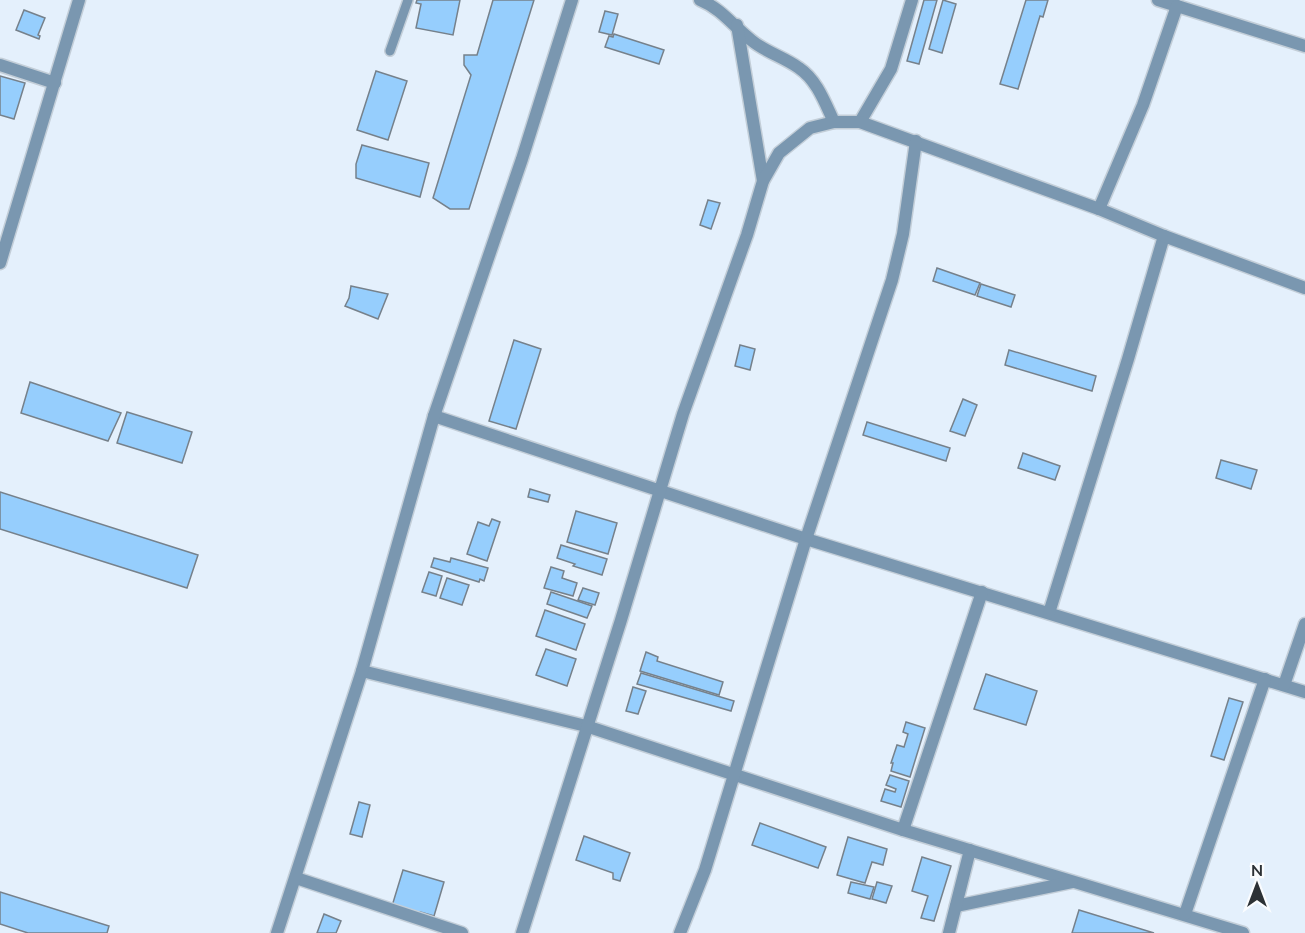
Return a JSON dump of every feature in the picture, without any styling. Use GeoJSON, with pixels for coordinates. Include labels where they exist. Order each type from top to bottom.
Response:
{"type":"FeatureCollection","features":[{"type":"Feature","properties":{"kind":"street"},"geometry":{"type":"LineString","coordinates":[[0,264],[79,0]]}},
{"type":"Feature","properties":{"kind":"street"},"geometry":{"type":"LineString","coordinates":[[277,933],[362,671],[434,416],[522,159],[572,0]]}},
{"type":"Feature","properties":{"kind":"street"},"geometry":{"type":"LineString","coordinates":[[700,0],[725,15],[750,39],[767,51],[798,67],[808,75],[834,122]]}},
{"type":"Feature","properties":{"kind":"street"},"geometry":{"type":"LineString","coordinates":[[860,122],[891,69],[912,0]]}},
{"type":"Feature","properties":{"kind":"street"},"geometry":{"type":"LineString","coordinates":[[1158,0],[1305,46]]}},
{"type":"Feature","properties":{"kind":"street"},"geometry":{"type":"LineString","coordinates":[[1099,209],[1143,105],[1177,6]]}},
{"type":"Feature","properties":{"kind":"street"},"geometry":{"type":"LineString","coordinates":[[737,25],[746,92],[763,181]]}},
{"type":"Feature","properties":{"kind":"street"},"geometry":{"type":"LineString","coordinates":[[0,64],[55,83]]}},
{"type":"Feature","properties":{"kind":"street"},"geometry":{"type":"LineString","coordinates":[[522,933],[621,620],[658,490],[683,414],[747,235],[763,181],[778,153],[792,141],[810,128],[834,122],[860,122],[1099,209],[1164,236],[1305,288]]}},
{"type":"Feature","properties":{"kind":"street"},"geometry":{"type":"LineString","coordinates":[[681,933],[705,870],[806,539],[892,280],[903,234],[916,141]]}},
{"type":"Feature","properties":{"kind":"street"},"geometry":{"type":"LineString","coordinates":[[1049,613],[1164,236]]}},
{"type":"Feature","properties":{"kind":"street"},"geometry":{"type":"LineString","coordinates":[[434,416],[806,539],[1305,692]]}},
{"type":"Feature","properties":{"kind":"street"},"geometry":{"type":"LineString","coordinates":[[903,830],[982,592]]}},
{"type":"Feature","properties":{"kind":"street"},"geometry":{"type":"LineString","coordinates":[[1284,685],[1305,624]]}},
{"type":"Feature","properties":{"kind":"street"},"geometry":{"type":"LineString","coordinates":[[362,671],[586,726],[903,830],[1185,914],[1203,927],[1243,933]]}},
{"type":"Feature","properties":{"kind":"street"},"geometry":{"type":"LineString","coordinates":[[1185,914],[1264,679]]}},
{"type":"Feature","properties":{"kind":"street"},"geometry":{"type":"LineString","coordinates":[[949,933],[970,850]]}},
{"type":"Feature","properties":{"kind":"street"},"geometry":{"type":"LineString","coordinates":[[296,878],[462,933]]}},
{"type":"Feature","properties":{"kind":"street"},"geometry":{"type":"LineString","coordinates":[[956,906],[1076,881]]}},
{"type":"Feature","properties":{"kind":"lane"},"geometry":{"type":"LineString","coordinates":[[390,51],[408,0]]}},
{"type":"Feature","properties":{"kind":"building"},"geometry":{"type":"Polygon","coordinates":[[[417,0],[460,0],[453,35],[416,28],[421,4],[416,3],[417,0]]]}},
{"type":"Feature","properties":{"kind":"building"},"geometry":{"type":"Polygon","coordinates":[[[493,0],[534,0],[469,209],[450,209],[433,198],[471,75],[464,65],[464,55],[477,55],[493,0]]]}},
{"type":"Feature","properties":{"kind":"building"},"geometry":{"type":"Polygon","coordinates":[[[924,0],[937,0],[919,64],[907,61],[924,0]]]}},
{"type":"Feature","properties":{"kind":"building"},"geometry":{"type":"Polygon","coordinates":[[[943,0],[956,4],[942,53],[929,49],[943,0]]]}},
{"type":"Feature","properties":{"kind":"building"},"geometry":{"type":"Polygon","coordinates":[[[1026,0],[1048,0],[1043,17],[1040,16],[1018,89],[1000,84],[1026,0]]]}},
{"type":"Feature","properties":{"kind":"building"},"geometry":{"type":"Polygon","coordinates":[[[24,10],[45,18],[38,35],[39,39],[16,30],[24,10]]]}},
{"type":"Feature","properties":{"kind":"building"},"geometry":{"type":"Polygon","coordinates":[[[605,11],[618,14],[612,35],[599,32],[605,11]]]}},
{"type":"Feature","properties":{"kind":"building"},"geometry":{"type":"Polygon","coordinates":[[[614,34],[664,50],[659,64],[605,47],[609,36],[613,37],[614,34]]]}},
{"type":"Feature","properties":{"kind":"building"},"geometry":{"type":"Polygon","coordinates":[[[376,71],[407,81],[388,140],[357,130],[376,71]]]}},
{"type":"Feature","properties":{"kind":"building"},"geometry":{"type":"Polygon","coordinates":[[[0,76],[25,83],[14,119],[0,115],[0,76]]]}},
{"type":"Feature","properties":{"kind":"building"},"geometry":{"type":"Polygon","coordinates":[[[362,145],[429,163],[420,197],[356,178],[356,164],[362,145]]]}},
{"type":"Feature","properties":{"kind":"building"},"geometry":{"type":"Polygon","coordinates":[[[708,200],[720,203],[711,229],[700,225],[708,200]]]}},
{"type":"Feature","properties":{"kind":"building"},"geometry":{"type":"Polygon","coordinates":[[[937,268],[980,283],[975,295],[933,281],[937,268]]]}},
{"type":"Feature","properties":{"kind":"building"},"geometry":{"type":"Polygon","coordinates":[[[981,284],[1015,295],[1011,307],[977,296],[981,284]]]}},
{"type":"Feature","properties":{"kind":"building"},"geometry":{"type":"Polygon","coordinates":[[[351,286],[388,294],[378,319],[345,306],[351,286]]]}},
{"type":"Feature","properties":{"kind":"building"},"geometry":{"type":"Polygon","coordinates":[[[514,340],[541,349],[516,429],[489,421],[514,340]]]}},
{"type":"Feature","properties":{"kind":"building"},"geometry":{"type":"Polygon","coordinates":[[[740,345],[755,349],[750,370],[735,366],[740,345]]]}},
{"type":"Feature","properties":{"kind":"building"},"geometry":{"type":"Polygon","coordinates":[[[1009,350],[1096,376],[1092,391],[1005,365],[1009,350]]]}},
{"type":"Feature","properties":{"kind":"building"},"geometry":{"type":"Polygon","coordinates":[[[30,382],[121,413],[108,441],[21,413],[30,382]]]}},
{"type":"Feature","properties":{"kind":"building"},"geometry":{"type":"Polygon","coordinates":[[[963,399],[977,405],[965,436],[950,431],[963,399]]]}},
{"type":"Feature","properties":{"kind":"building"},"geometry":{"type":"Polygon","coordinates":[[[127,412],[192,432],[182,463],[117,443],[127,412]]]}},
{"type":"Feature","properties":{"kind":"building"},"geometry":{"type":"Polygon","coordinates":[[[867,422],[950,448],[946,461],[863,435],[867,422]]]}},
{"type":"Feature","properties":{"kind":"building"},"geometry":{"type":"Polygon","coordinates":[[[1023,453],[1060,466],[1055,480],[1018,468],[1023,453]]]}},
{"type":"Feature","properties":{"kind":"building"},"geometry":{"type":"Polygon","coordinates":[[[1221,460],[1257,470],[1251,489],[1216,478],[1221,460]]]}},
{"type":"Feature","properties":{"kind":"building"},"geometry":{"type":"Polygon","coordinates":[[[530,489],[550,495],[548,502],[528,497],[530,489]]]}},
{"type":"Feature","properties":{"kind":"building"},"geometry":{"type":"Polygon","coordinates":[[[0,492],[198,555],[187,588],[0,529],[0,492]]]}},
{"type":"Feature","properties":{"kind":"building"},"geometry":{"type":"Polygon","coordinates":[[[576,511],[617,523],[608,554],[567,542],[576,511]]]}},
{"type":"Feature","properties":{"kind":"building"},"geometry":{"type":"Polygon","coordinates":[[[492,519],[500,522],[487,561],[467,554],[478,522],[489,526],[492,519]]]}},
{"type":"Feature","properties":{"kind":"building"},"geometry":{"type":"Polygon","coordinates":[[[561,545],[607,559],[602,575],[573,566],[575,564],[557,558],[561,545]]]}},
{"type":"Feature","properties":{"kind":"building"},"geometry":{"type":"Polygon","coordinates":[[[434,558],[450,562],[451,558],[488,568],[484,581],[480,579],[479,582],[431,567],[434,558]]]}},
{"type":"Feature","properties":{"kind":"building"},"geometry":{"type":"Polygon","coordinates":[[[551,567],[564,571],[562,578],[577,583],[573,596],[544,588],[551,567]]]}},
{"type":"Feature","properties":{"kind":"building"},"geometry":{"type":"Polygon","coordinates":[[[429,572],[442,576],[436,596],[422,592],[429,572]]]}},
{"type":"Feature","properties":{"kind":"building"},"geometry":{"type":"Polygon","coordinates":[[[447,578],[469,585],[462,605],[440,598],[447,578]]]}},
{"type":"Feature","properties":{"kind":"building"},"geometry":{"type":"Polygon","coordinates":[[[583,588],[599,593],[595,605],[578,600],[583,588]]]}},
{"type":"Feature","properties":{"kind":"building"},"geometry":{"type":"Polygon","coordinates":[[[551,592],[592,606],[587,618],[547,604],[551,592]]]}},
{"type":"Feature","properties":{"kind":"building"},"geometry":{"type":"Polygon","coordinates":[[[545,610],[585,624],[576,650],[536,636],[545,610]]]}},
{"type":"Feature","properties":{"kind":"building"},"geometry":{"type":"Polygon","coordinates":[[[546,649],[576,659],[567,686],[536,675],[546,649]]]}},
{"type":"Feature","properties":{"kind":"building"},"geometry":{"type":"Polygon","coordinates":[[[646,652],[658,657],[657,661],[723,682],[719,695],[640,671],[646,652]]]}},
{"type":"Feature","properties":{"kind":"building"},"geometry":{"type":"Polygon","coordinates":[[[641,673],[734,701],[731,711],[637,684],[641,673]]]}},
{"type":"Feature","properties":{"kind":"building"},"geometry":{"type":"Polygon","coordinates":[[[986,674],[1037,691],[1026,725],[974,709],[986,674]]]}},
{"type":"Feature","properties":{"kind":"building"},"geometry":{"type":"Polygon","coordinates":[[[633,687],[646,691],[638,714],[626,711],[633,687]]]}},
{"type":"Feature","properties":{"kind":"building"},"geometry":{"type":"Polygon","coordinates":[[[1229,698],[1243,702],[1224,760],[1211,756],[1229,698]]]}},
{"type":"Feature","properties":{"kind":"building"},"geometry":{"type":"Polygon","coordinates":[[[906,722],[925,728],[910,777],[891,771],[897,745],[904,747],[908,734],[903,732],[906,722]]]}},
{"type":"Feature","properties":{"kind":"building"},"geometry":{"type":"Polygon","coordinates":[[[890,775],[909,781],[901,807],[881,801],[885,789],[895,792],[896,789],[886,785],[890,775]]]}},
{"type":"Feature","properties":{"kind":"building"},"geometry":{"type":"Polygon","coordinates":[[[359,802],[370,805],[362,837],[350,834],[359,802]]]}},
{"type":"Feature","properties":{"kind":"building"},"geometry":{"type":"Polygon","coordinates":[[[760,823],[826,847],[818,868],[752,845],[760,823]]]}},
{"type":"Feature","properties":{"kind":"building"},"geometry":{"type":"Polygon","coordinates":[[[584,836],[630,853],[620,881],[613,879],[613,873],[576,860],[584,836]]]}},
{"type":"Feature","properties":{"kind":"building"},"geometry":{"type":"Polygon","coordinates":[[[848,837],[887,849],[883,865],[872,862],[865,883],[837,875],[848,837]]]}},
{"type":"Feature","properties":{"kind":"building"},"geometry":{"type":"Polygon","coordinates":[[[922,857],[951,866],[934,921],[921,918],[928,896],[912,891],[922,857]]]}},
{"type":"Feature","properties":{"kind":"building"},"geometry":{"type":"Polygon","coordinates":[[[403,870],[444,882],[434,916],[392,906],[403,870]]]}},
{"type":"Feature","properties":{"kind":"building"},"geometry":{"type":"Polygon","coordinates":[[[851,882],[874,887],[870,899],[848,893],[851,882]]]}},
{"type":"Feature","properties":{"kind":"building"},"geometry":{"type":"Polygon","coordinates":[[[877,882],[892,886],[886,903],[872,899],[877,882]]]}},
{"type":"Feature","properties":{"kind":"building"},"geometry":{"type":"Polygon","coordinates":[[[0,892],[109,926],[107,933],[28,933],[0,924],[0,892]]]}},
{"type":"Feature","properties":{"kind":"building"},"geometry":{"type":"Polygon","coordinates":[[[1079,910],[1154,933],[1072,933],[1079,910]]]}},
{"type":"Feature","properties":{"kind":"building"},"geometry":{"type":"Polygon","coordinates":[[[324,914],[341,921],[336,933],[317,933],[324,914]]]}}]}
